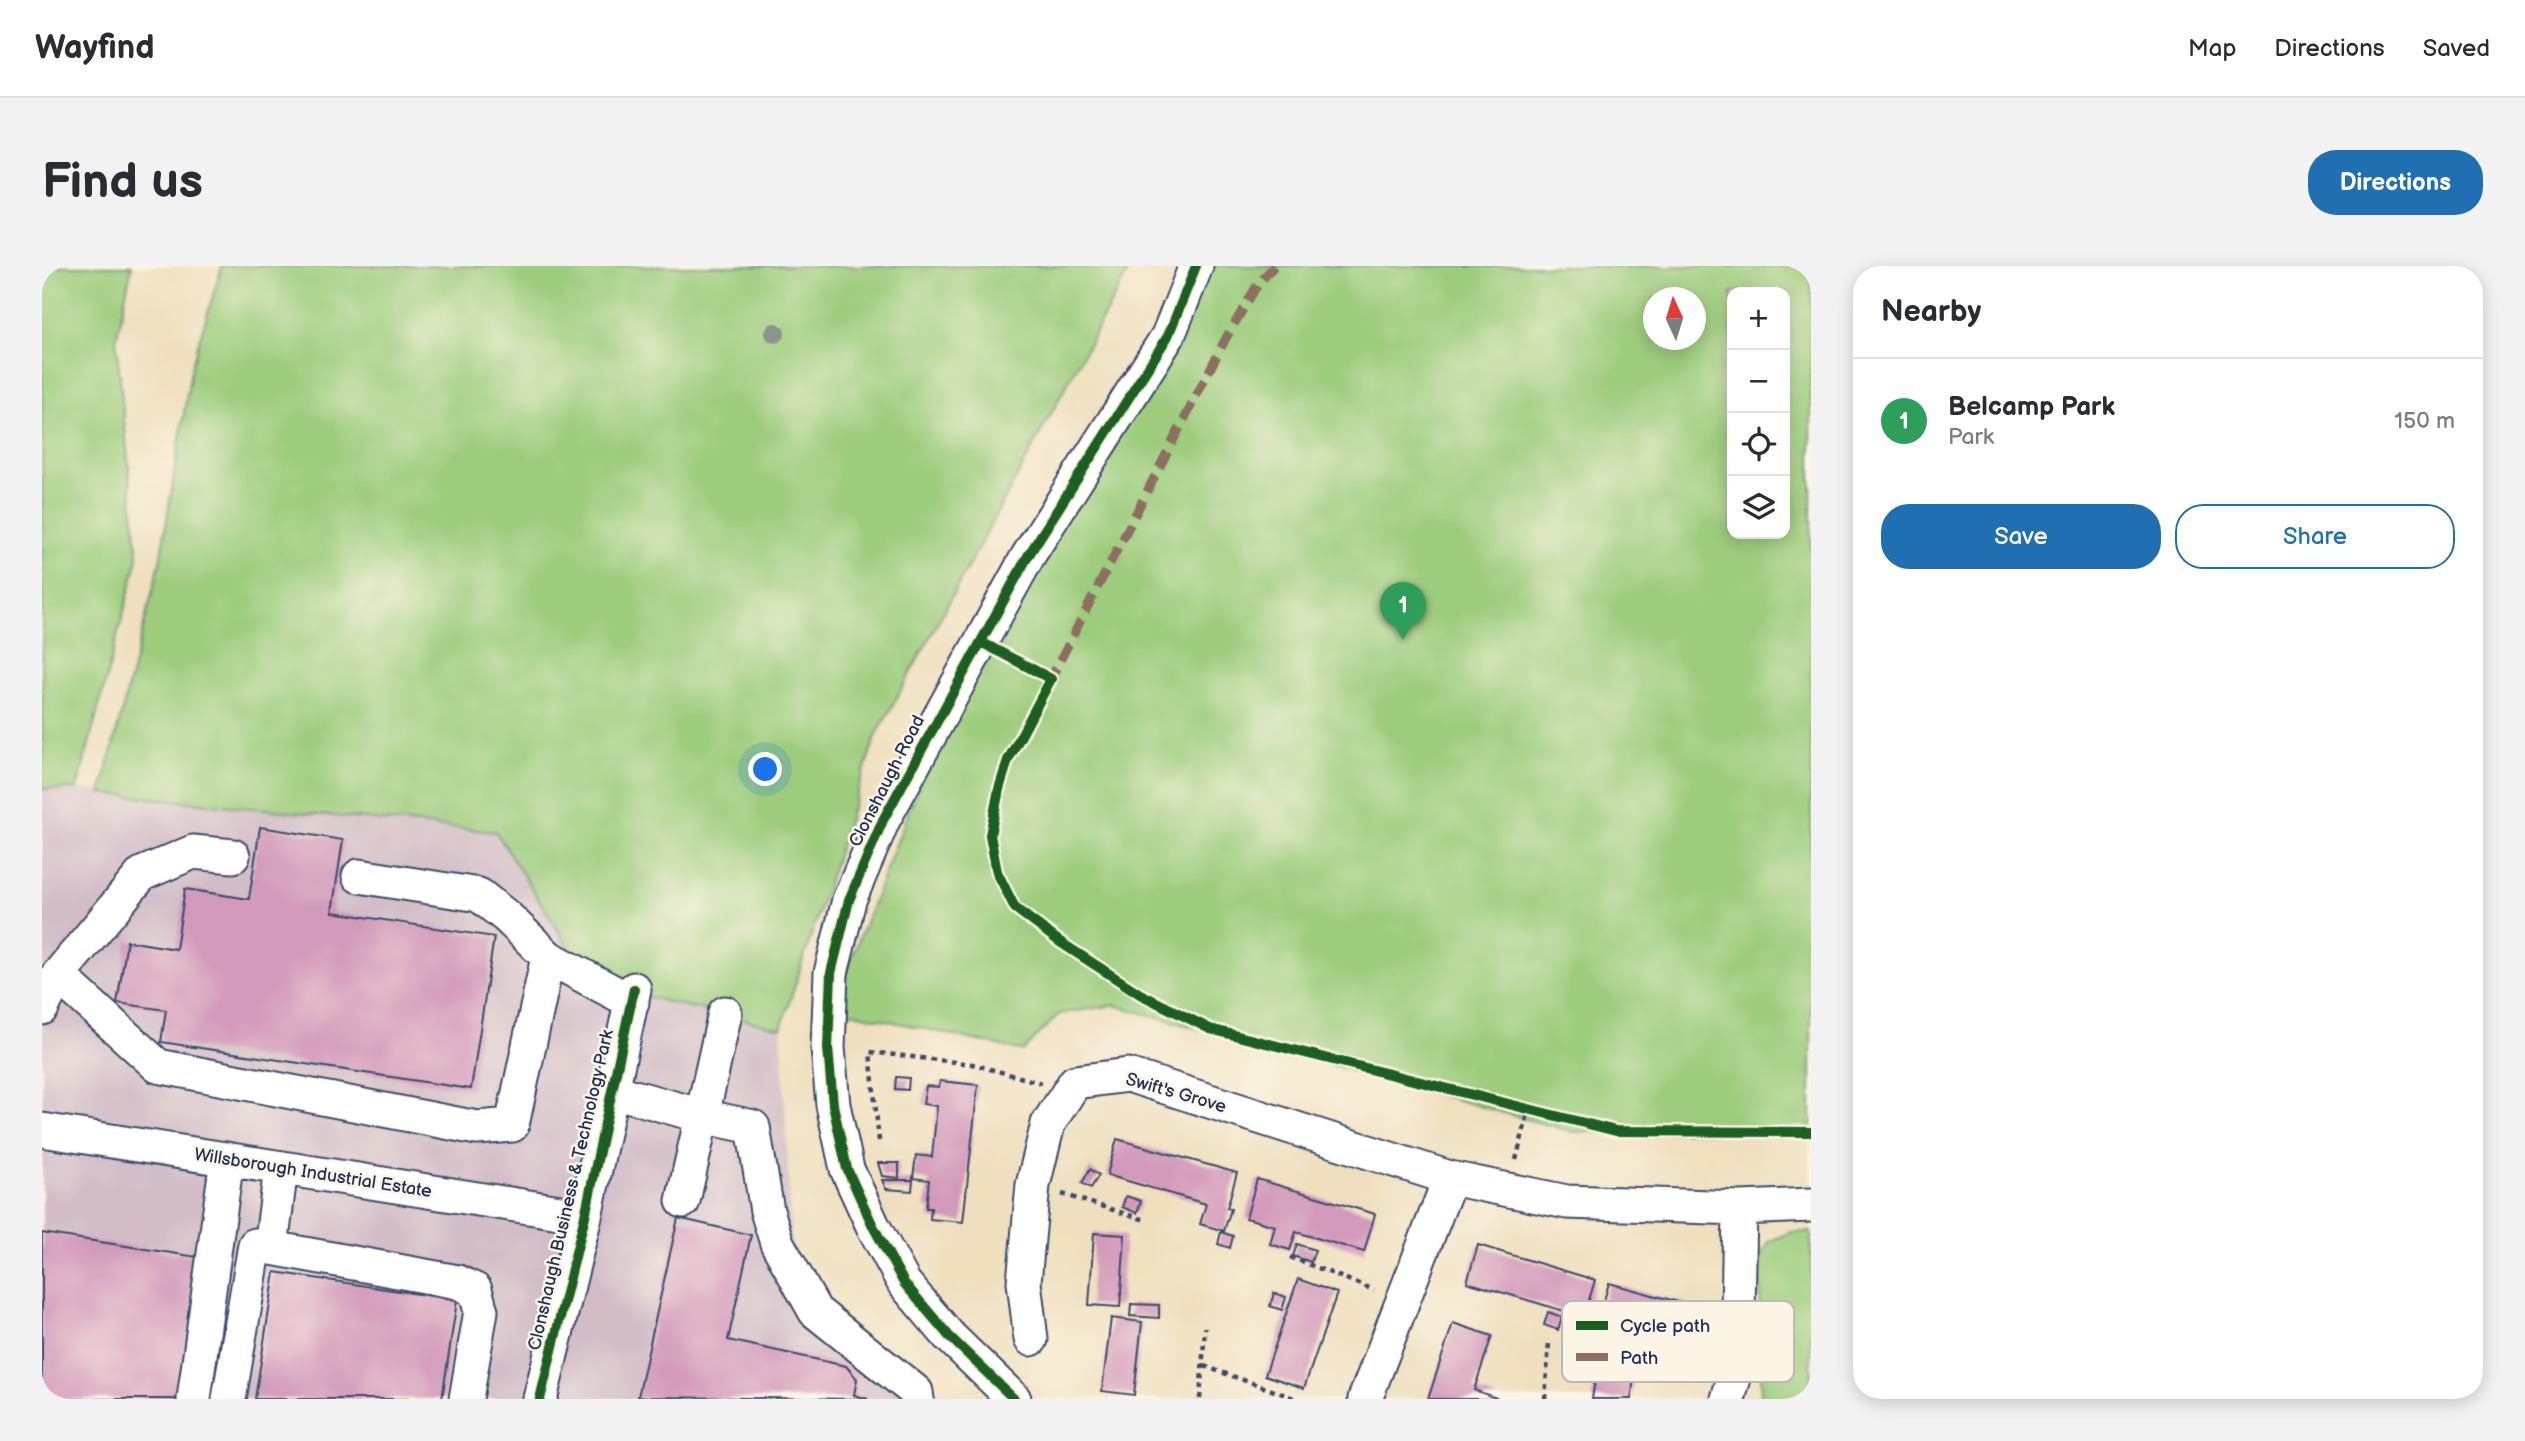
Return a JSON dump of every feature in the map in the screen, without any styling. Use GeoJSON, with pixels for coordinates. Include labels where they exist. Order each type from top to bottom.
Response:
{"type":"FeatureCollection","features":[{"type":"Feature","properties":{"kind":"street","name":"Clonshaugh Road"},"geometry":{"type":"LineString","coordinates":[[1014,1399],[949,1336],[904,1283],[847,1170],[833,1105],[828,1048],[831,973],[849,900],[883,820],[1028,556],[1168,336],[1196,266]]}},
{"type":"Feature","properties":{"kind":"street"},"geometry":{"type":"LineString","coordinates":[[42,1008],[58,975],[142,874],[194,852],[233,856]]}},
{"type":"Feature","properties":{"kind":"street"},"geometry":{"type":"LineString","coordinates":[[58,975],[158,1066],[477,1128],[512,1125],[548,957],[507,917],[479,895],[359,876]]}},
{"type":"Feature","properties":{"kind":"street","name":"Clonshaugh Business & Technology Park"},"geometry":{"type":"LineString","coordinates":[[540,1399],[585,1216],[633,995],[548,957]]}},
{"type":"Feature","properties":{"kind":"street"},"geometry":{"type":"LineString","coordinates":[[683,1201],[725,1013]]}},
{"type":"Feature","properties":{"kind":"street","name":"Swift's Grove"},"geometry":{"type":"LineString","coordinates":[[1068,1093],[1074,1082],[1128,1075],[1450,1178],[1567,1202],[1740,1208],[1811,1205]]}},
{"type":"Feature","properties":{"kind":"street"},"geometry":{"type":"LineString","coordinates":[[613,1091],[753,1127],[767,1211],[777,1243],[815,1311],[916,1392],[917,1399]]}},
{"type":"Feature","properties":{"kind":"street"},"geometry":{"type":"LineString","coordinates":[[1031,1339],[1024,1282],[1033,1185],[1048,1124],[1068,1093]]}},
{"type":"Feature","properties":{"kind":"street","name":"Willsborough Industrial Estate"},"geometry":{"type":"LineString","coordinates":[[42,1130],[585,1216]]}},
{"type":"Feature","properties":{"kind":"street"},"geometry":{"type":"LineString","coordinates":[[194,1399],[227,1159]]}},
{"type":"Feature","properties":{"kind":"street"},"geometry":{"type":"LineString","coordinates":[[271,1247],[281,1168]]}},
{"type":"Feature","properties":{"kind":"street"},"geometry":{"type":"LineString","coordinates":[[1365,1399],[1450,1178]]}},
{"type":"Feature","properties":{"kind":"street"},"geometry":{"type":"LineString","coordinates":[[1738,1301],[1740,1208]]}},
{"type":"Feature","properties":{"kind":"street"},"geometry":{"type":"LineString","coordinates":[[229,1399],[255,1245],[458,1282],[475,1290],[481,1311],[466,1399]]}},
{"type":"Feature","properties":{"kind":"street"},"geometry":{"type":"LineString","coordinates":[[1728,1399],[1733,1382]]}},
{"type":"Feature","properties":{"kind":"path"},"geometry":{"type":"LineString","coordinates":[[981,642],[1051,679]]}},
{"type":"Feature","properties":{"kind":"path"},"geometry":{"type":"LineString","coordinates":[[879,1141],[870,1052],[972,1063],[1068,1093]]}},
{"type":"Feature","properties":{"kind":"path"},"geometry":{"type":"LineString","coordinates":[[1509,1190],[1529,1110]]}},
{"type":"Feature","properties":{"kind":"path"},"geometry":{"type":"LineString","coordinates":[[1033,1185],[1144,1220]]}},
{"type":"Feature","properties":{"kind":"path"},"geometry":{"type":"LineString","coordinates":[[1290,1257],[1403,1301]]}},
{"type":"Feature","properties":{"kind":"path"},"geometry":{"type":"LineString","coordinates":[[1200,1399],[1205,1327]]}},
{"type":"Feature","properties":{"kind":"path"},"geometry":{"type":"LineString","coordinates":[[1545,1399],[1549,1342]]}},
{"type":"Feature","properties":{"kind":"path"},"geometry":{"type":"LineString","coordinates":[[1204,1366],[1297,1399]]}},
{"type":"Feature","properties":{"kind":"shaded area"},"geometry":{"type":"Polygon","coordinates":[[[42,789],[77,789],[496,832],[592,984],[781,1028],[793,1273],[919,1399],[42,1399],[42,789]]]}},
{"type":"Feature","properties":{"kind":"green space"},"geometry":{"type":"Polygon","coordinates":[[[42,266],[132,266],[116,339],[138,558],[77,789],[42,789],[42,266]]]}},
{"type":"Feature","properties":{"kind":"green space"},"geometry":{"type":"Polygon","coordinates":[[[222,266],[1131,266],[875,738],[781,1028],[592,984],[496,832],[101,793],[160,562],[192,364],[222,266]]]}},
{"type":"Feature","properties":{"kind":"green space"},"geometry":{"type":"Polygon","coordinates":[[[1209,266],[1811,266],[1811,1132],[1573,1132],[1114,1005],[1059,1014],[1023,1051],[832,1008],[934,747],[1209,266]]]}},
{"type":"Feature","properties":{"kind":"green space"},"geometry":{"type":"Polygon","coordinates":[[[1792,1232],[1811,1232],[1811,1399],[1761,1399],[1761,1382],[1794,1382],[1794,1301],[1760,1301],[1760,1256],[1770,1241],[1792,1232]]]}},
{"type":"Feature","properties":{"kind":"building"},"geometry":{"type":"Polygon","coordinates":[[[260,827],[343,840],[332,912],[494,937],[471,1089],[161,1042],[166,1010],[117,1003],[127,941],[176,949],[185,889],[249,899],[260,827]]]}},
{"type":"Feature","properties":{"kind":"building"},"geometry":{"type":"Polygon","coordinates":[[[896,1077],[909,1078],[908,1090],[895,1089],[896,1077]]]}},
{"type":"Feature","properties":{"kind":"building"},"geometry":{"type":"Polygon","coordinates":[[[940,1081],[978,1085],[963,1222],[930,1219],[931,1208],[926,1208],[929,1180],[913,1178],[916,1155],[932,1157],[937,1106],[923,1104],[926,1086],[939,1087],[940,1081]]]}},
{"type":"Feature","properties":{"kind":"building"},"geometry":{"type":"Polygon","coordinates":[[[1117,1139],[1237,1173],[1227,1208],[1231,1209],[1224,1231],[1200,1224],[1206,1204],[1107,1175],[1117,1139]]]}},
{"type":"Feature","properties":{"kind":"building"},"geometry":{"type":"Polygon","coordinates":[[[878,1163],[899,1163],[899,1178],[882,1176],[878,1163]]]}},
{"type":"Feature","properties":{"kind":"building"},"geometry":{"type":"Polygon","coordinates":[[[1090,1169],[1099,1175],[1091,1188],[1082,1183],[1090,1169]]]}},
{"type":"Feature","properties":{"kind":"building"},"geometry":{"type":"Polygon","coordinates":[[[1257,1179],[1375,1214],[1364,1252],[1296,1232],[1290,1250],[1270,1244],[1275,1226],[1246,1218],[1257,1179]]]}},
{"type":"Feature","properties":{"kind":"building"},"geometry":{"type":"Polygon","coordinates":[[[882,1180],[913,1180],[912,1191],[886,1189],[882,1180]]]}},
{"type":"Feature","properties":{"kind":"building"},"geometry":{"type":"Polygon","coordinates":[[[1126,1196],[1141,1201],[1137,1213],[1122,1207],[1126,1196]]]}},
{"type":"Feature","properties":{"kind":"building"},"geometry":{"type":"Polygon","coordinates":[[[678,1218],[751,1235],[728,1340],[846,1366],[857,1379],[854,1395],[868,1399],[638,1397],[678,1218]]]}},
{"type":"Feature","properties":{"kind":"building"},"geometry":{"type":"Polygon","coordinates":[[[1221,1232],[1233,1236],[1230,1248],[1218,1244],[1221,1232]]]}},
{"type":"Feature","properties":{"kind":"building"},"geometry":{"type":"Polygon","coordinates":[[[42,1233],[204,1258],[182,1399],[42,1399],[42,1233]]]}},
{"type":"Feature","properties":{"kind":"building"},"geometry":{"type":"Polygon","coordinates":[[[1094,1233],[1125,1235],[1120,1307],[1089,1305],[1094,1233]]]}},
{"type":"Feature","properties":{"kind":"building"},"geometry":{"type":"Polygon","coordinates":[[[1297,1244],[1315,1250],[1311,1262],[1293,1256],[1297,1244]]]}},
{"type":"Feature","properties":{"kind":"building"},"geometry":{"type":"Polygon","coordinates":[[[1478,1245],[1595,1280],[1589,1301],[1562,1301],[1562,1310],[1467,1282],[1478,1245]]]}},
{"type":"Feature","properties":{"kind":"building"},"geometry":{"type":"Polygon","coordinates":[[[275,1272],[457,1300],[442,1399],[255,1399],[275,1272]]]}},
{"type":"Feature","properties":{"kind":"building"},"geometry":{"type":"Polygon","coordinates":[[[1298,1279],[1337,1293],[1304,1388],[1265,1375],[1298,1279]]]}},
{"type":"Feature","properties":{"kind":"building"},"geometry":{"type":"Polygon","coordinates":[[[1609,1283],[1675,1301],[1604,1301],[1609,1283]]]}},
{"type":"Feature","properties":{"kind":"building"},"geometry":{"type":"Polygon","coordinates":[[[1274,1293],[1286,1297],[1282,1310],[1270,1306],[1274,1293]]]}},
{"type":"Feature","properties":{"kind":"building"},"geometry":{"type":"Polygon","coordinates":[[[1131,1304],[1159,1305],[1159,1318],[1130,1316],[1131,1304]]]}},
{"type":"Feature","properties":{"kind":"building"},"geometry":{"type":"Polygon","coordinates":[[[1548,1312],[1562,1317],[1558,1330],[1544,1325],[1548,1312]]]}},
{"type":"Feature","properties":{"kind":"building"},"geometry":{"type":"Polygon","coordinates":[[[1111,1318],[1142,1322],[1134,1395],[1102,1391],[1111,1318]]]}},
{"type":"Feature","properties":{"kind":"building"},"geometry":{"type":"Polygon","coordinates":[[[1453,1323],[1492,1336],[1474,1390],[1499,1399],[1428,1399],[1453,1323]]]}},
{"type":"Feature","properties":{"kind":"building"},"geometry":{"type":"Polygon","coordinates":[[[1595,1382],[1634,1382],[1631,1399],[1592,1399],[1595,1382]]]}},
{"type":"Feature","properties":{"kind":"marked path"},"geometry":{"type":"LineString","coordinates":[[1048,684],[1226,338],[1258,284],[1274,266]]}},
{"type":"Feature","properties":{"kind":"cycle path"},"geometry":{"type":"LineString","coordinates":[[1014,1399],[949,1336],[904,1283],[873,1226],[847,1169],[833,1105],[828,1048],[831,973],[849,900],[883,820],[1028,556],[1168,336],[1196,266]]}},
{"type":"Feature","properties":{"kind":"cycle path"},"geometry":{"type":"LineString","coordinates":[[981,642],[1051,679],[1008,760],[999,789],[990,835],[997,872],[1015,908],[1060,942],[1140,994],[1210,1029],[1616,1131],[1811,1132]]}},
{"type":"Feature","properties":{"kind":"cycle path"},"geometry":{"type":"LineString","coordinates":[[540,1399],[585,1216],[634,989]]}},
{"type":"Feature","properties":{"kind":"place","name":"Belcamp Park"},"geometry":{"type":"Point","coordinates":[1403,640]}}]}
